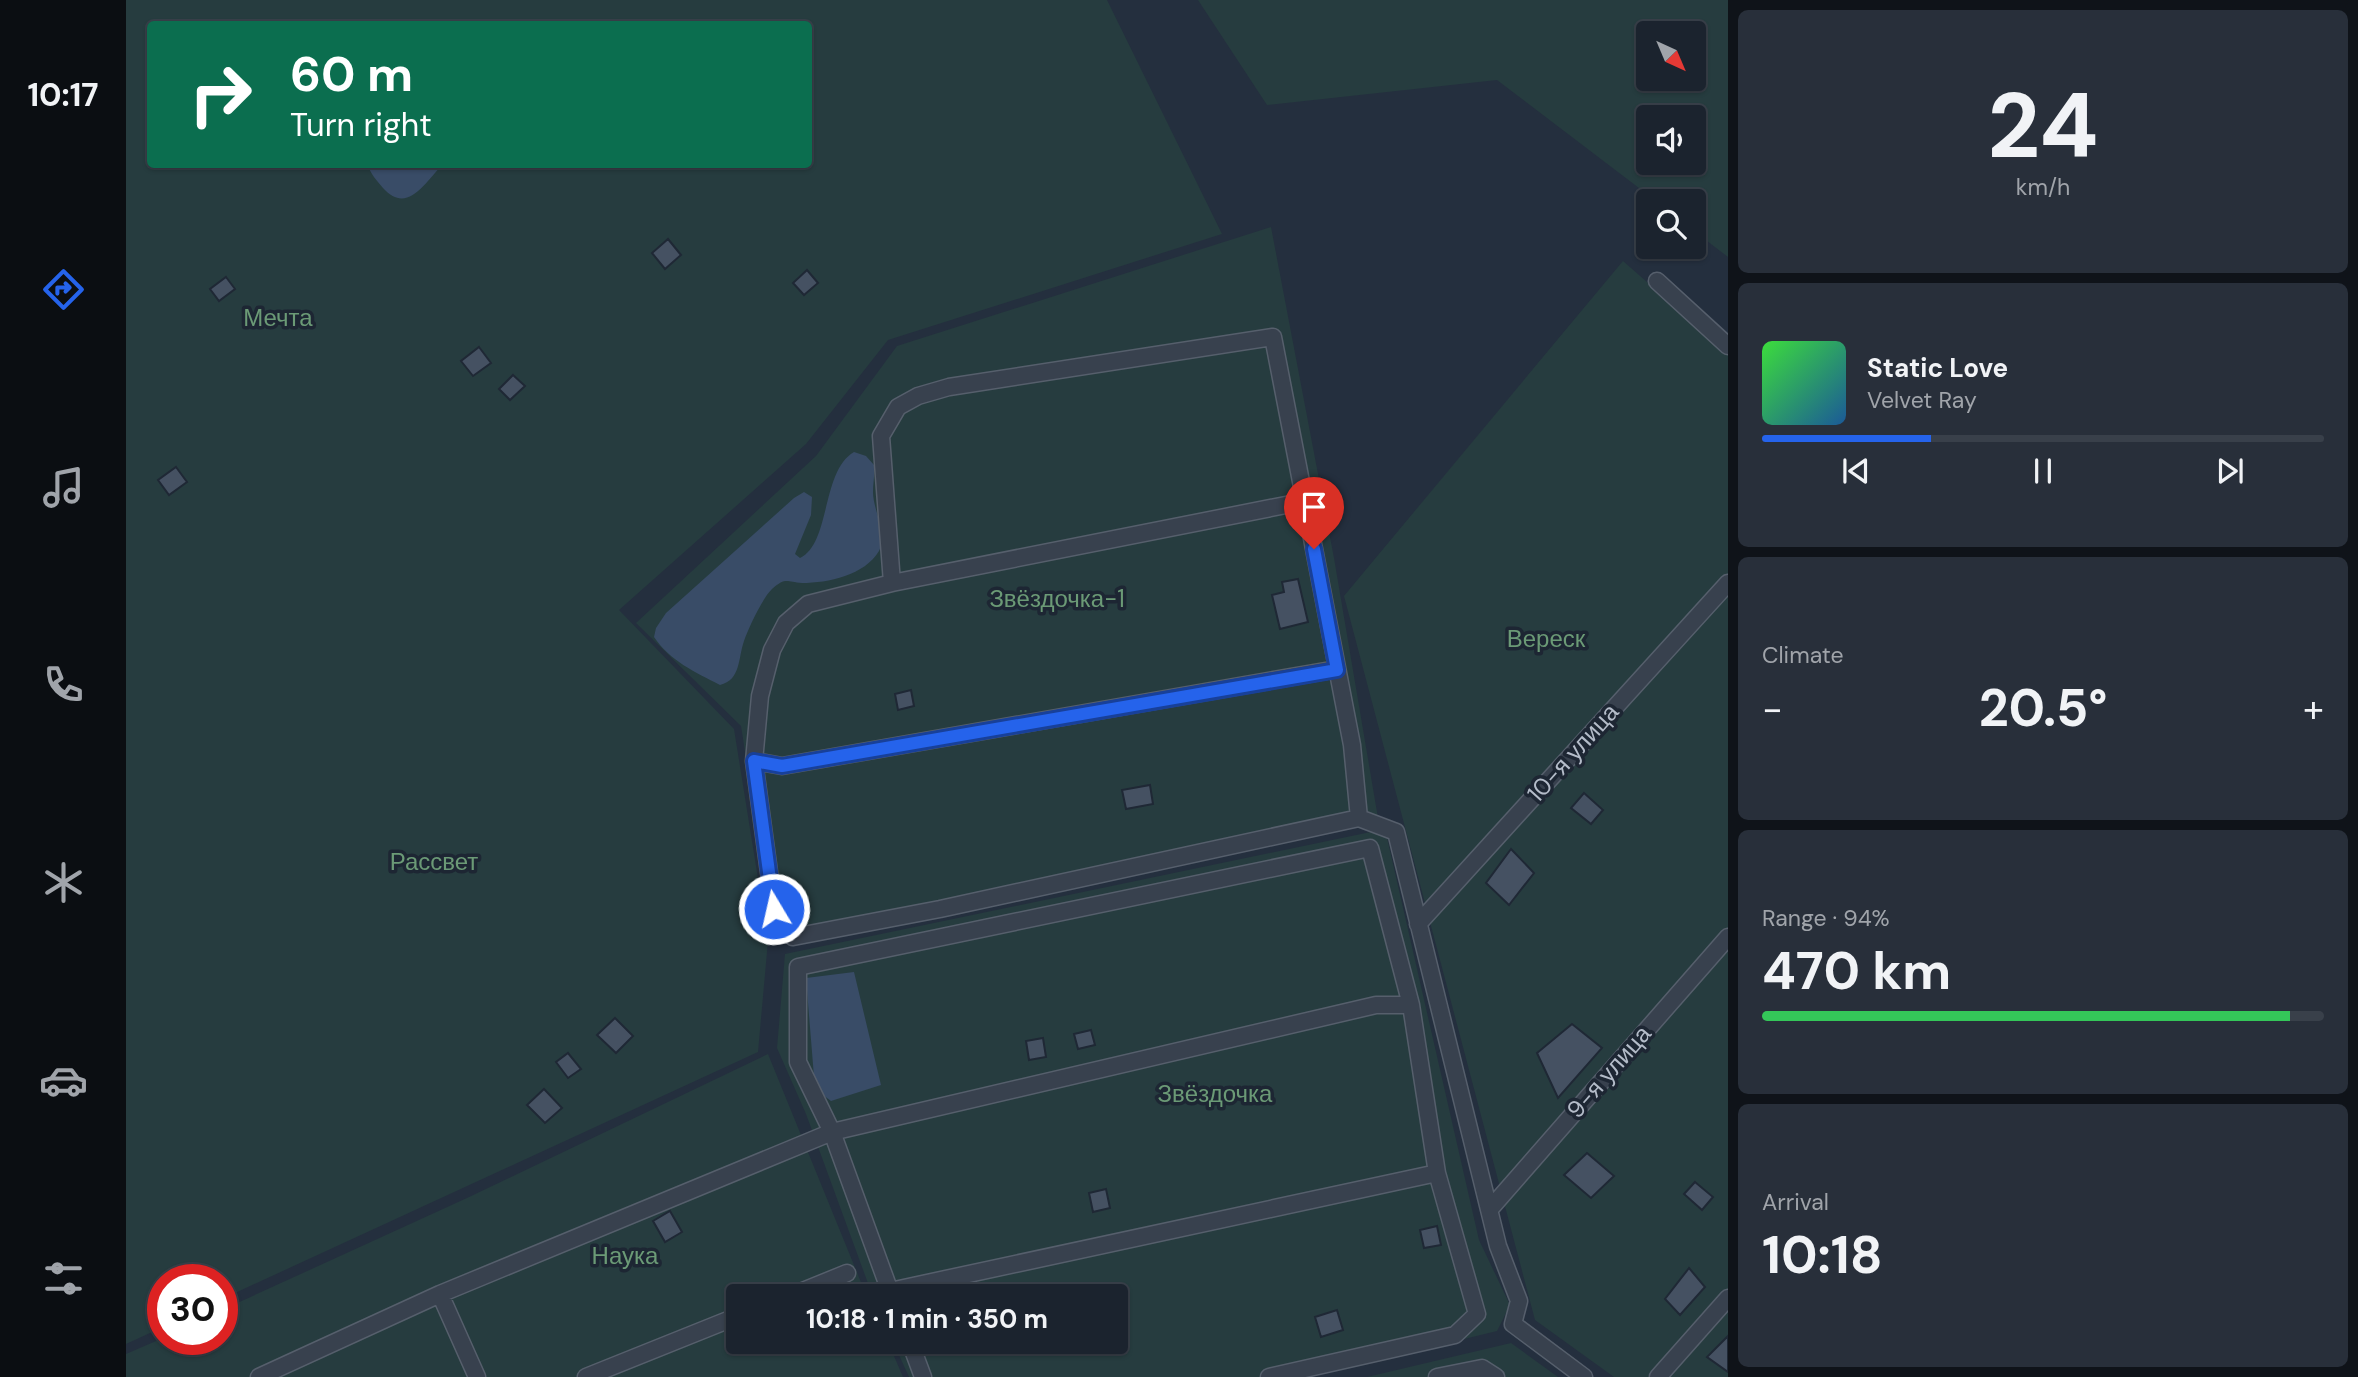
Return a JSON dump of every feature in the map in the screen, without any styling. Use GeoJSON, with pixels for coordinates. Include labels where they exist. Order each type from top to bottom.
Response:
{"type":"FeatureCollection","features":[{"type":"Feature","properties":{"kind":"street"},"geometry":{"type":"LineString","coordinates":[[1657,281],[1728,346]]}},
{"type":"Feature","properties":{"kind":"street"},"geometry":{"type":"LineString","coordinates":[[891,583],[881,436],[898,407],[918,396],[949,387],[1273,337],[1352,745],[1359,818]]}},
{"type":"Feature","properties":{"kind":"street"},"geometry":{"type":"LineString","coordinates":[[1306,501],[891,583],[808,604],[786,623],[772,650],[760,696],[754,761],[774,909],[793,937],[940,909],[1359,818],[1396,832],[1498,1246],[1519,1301],[1513,1324],[1584,1377]]}},
{"type":"Feature","properties":{"kind":"street","name":"10-я улица"},"geometry":{"type":"LineString","coordinates":[[1418,924],[1728,583]]}},
{"type":"Feature","properties":{"kind":"street"},"geometry":{"type":"LineString","coordinates":[[754,761],[782,766],[1337,670]]}},
{"type":"Feature","properties":{"kind":"street"},"geometry":{"type":"LineString","coordinates":[[887,1284],[832,1132],[798,1062],[799,967],[1370,848],[1411,1005],[1437,1173],[1477,1314],[1455,1335],[1269,1377]]}},
{"type":"Feature","properties":{"kind":"street","name":"9-я улица"},"geometry":{"type":"LineString","coordinates":[[1490,1209],[1728,937]]}},
{"type":"Feature","properties":{"kind":"street"},"geometry":{"type":"LineString","coordinates":[[259,1377],[440,1294],[832,1132],[1376,1005],[1411,1005]]}},
{"type":"Feature","properties":{"kind":"street"},"geometry":{"type":"LineString","coordinates":[[936,1284],[1437,1173]]}},
{"type":"Feature","properties":{"kind":"street"},"geometry":{"type":"LineString","coordinates":[[820,1284],[847,1273]]}},
{"type":"Feature","properties":{"kind":"street"},"geometry":{"type":"LineString","coordinates":[[440,1294],[477,1377]]}},
{"type":"Feature","properties":{"kind":"street"},"geometry":{"type":"LineString","coordinates":[[1658,1377],[1728,1298]]}},
{"type":"Feature","properties":{"kind":"street"},"geometry":{"type":"LineString","coordinates":[[586,1377],[726,1321]]}},
{"type":"Feature","properties":{"kind":"street"},"geometry":{"type":"LineString","coordinates":[[914,1354],[923,1377]]}},
{"type":"Feature","properties":{"kind":"street"},"geometry":{"type":"LineString","coordinates":[[1437,1377],[1482,1368],[1496,1377]]}},
{"type":"Feature","properties":{"kind":"green space","name":"Рассвет"},"geometry":{"type":"Polygon","coordinates":[[[126,0],[1107,0],[1222,234],[888,340],[806,444],[619,610],[734,729],[768,941],[758,1052],[238,1292],[238,1264],[147,1264],[147,1334],[126,1344],[126,0]]]}},
{"type":"Feature","properties":{"kind":"green space"},"geometry":{"type":"Polygon","coordinates":[[[1198,0],[1728,0],[1728,257],[1706,240],[1706,189],[1640,189],[1497,80],[1267,105],[1198,0]]]}},
{"type":"Feature","properties":{"kind":"green space","name":"Звёздочка-1"},"geometry":{"type":"Polygon","coordinates":[[[1271,227],[1334,558],[1378,818],[786,941],[771,917],[741,726],[636,623],[816,456],[897,346],[1271,227]]]}},
{"type":"Feature","properties":{"kind":"green space","name":"Вереск"},"geometry":{"type":"Polygon","coordinates":[[[1623,261],[1728,353],[1728,1377],[1614,1377],[1535,1320],[1344,596],[1623,261]]]}},
{"type":"Feature","properties":{"kind":"green space","name":"Звёздочка"},"geometry":{"type":"Polygon","coordinates":[[[1385,829],[1479,1240],[1510,1305],[1497,1331],[1308,1377],[909,1377],[898,1354],[1128,1354],[1128,1284],[868,1284],[806,1114],[777,1048],[785,954],[1385,829]]]}},
{"type":"Feature","properties":{"kind":"green space","name":"Наука"},"geometry":{"type":"Polygon","coordinates":[[[768,1054],[862,1284],[726,1284],[726,1354],[893,1354],[903,1377],[126,1377],[126,1354],[147,1345],[147,1355],[238,1355],[238,1303],[467,1198],[768,1054]]]}},
{"type":"Feature","properties":{"kind":"green space"},"geometry":{"type":"Polygon","coordinates":[[[1511,1343],[1558,1377],[1367,1377],[1511,1343]]]}},
{"type":"Feature","properties":{"kind":"water"},"geometry":{"type":"Polygon","coordinates":[[[370,168],[439,168],[415,193],[400,198],[392,196],[370,168]]]}},
{"type":"Feature","properties":{"kind":"water"},"geometry":{"type":"Polygon","coordinates":[[[854,452],[866,456],[874,465],[873,492],[882,537],[879,551],[873,559],[845,576],[812,583],[783,582],[772,589],[752,621],[738,668],[727,682],[720,685],[668,653],[654,637],[656,628],[666,613],[804,492],[812,497],[811,515],[795,554],[800,558],[810,550],[817,538],[836,474],[843,461],[854,452]]]}},
{"type":"Feature","properties":{"kind":"water"},"geometry":{"type":"Polygon","coordinates":[[[854,972],[881,1085],[831,1101],[815,1089],[806,978],[854,972]]]}},
{"type":"Feature","properties":{"kind":"building"},"geometry":{"type":"Polygon","coordinates":[[[668,239],[681,255],[665,269],[652,253],[668,239]]]}},
{"type":"Feature","properties":{"kind":"building"},"geometry":{"type":"Polygon","coordinates":[[[807,270],[818,283],[804,295],[793,283],[807,270]]]}},
{"type":"Feature","properties":{"kind":"building"},"geometry":{"type":"Polygon","coordinates":[[[226,277],[235,289],[219,301],[210,289],[226,277]]]}},
{"type":"Feature","properties":{"kind":"building"},"geometry":{"type":"Polygon","coordinates":[[[479,347],[491,363],[473,376],[461,361],[479,347]]]}},
{"type":"Feature","properties":{"kind":"building"},"geometry":{"type":"Polygon","coordinates":[[[513,375],[525,386],[510,400],[499,389],[513,375]]]}},
{"type":"Feature","properties":{"kind":"building"},"geometry":{"type":"Polygon","coordinates":[[[176,467],[187,482],[169,495],[158,480],[176,467]]]}},
{"type":"Feature","properties":{"kind":"building"},"geometry":{"type":"Polygon","coordinates":[[[1298,579],[1308,622],[1280,629],[1272,595],[1284,592],[1282,582],[1298,579]]]}},
{"type":"Feature","properties":{"kind":"building"},"geometry":{"type":"Polygon","coordinates":[[[911,690],[914,706],[898,710],[895,694],[911,690]]]}},
{"type":"Feature","properties":{"kind":"building"},"geometry":{"type":"Polygon","coordinates":[[[1150,785],[1153,804],[1126,809],[1122,790],[1150,785]]]}},
{"type":"Feature","properties":{"kind":"building"},"geometry":{"type":"Polygon","coordinates":[[[1584,793],[1603,810],[1591,824],[1571,808],[1584,793]]]}},
{"type":"Feature","properties":{"kind":"building"},"geometry":{"type":"Polygon","coordinates":[[[1511,849],[1534,873],[1509,905],[1486,883],[1511,849]]]}},
{"type":"Feature","properties":{"kind":"building"},"geometry":{"type":"Polygon","coordinates":[[[615,1018],[633,1036],[616,1053],[597,1035],[615,1018]]]}},
{"type":"Feature","properties":{"kind":"building"},"geometry":{"type":"Polygon","coordinates":[[[1572,1024],[1602,1048],[1558,1098],[1537,1053],[1572,1024]]]}},
{"type":"Feature","properties":{"kind":"building"},"geometry":{"type":"Polygon","coordinates":[[[1091,1030],[1095,1045],[1078,1049],[1074,1034],[1091,1030]]]}},
{"type":"Feature","properties":{"kind":"building"},"geometry":{"type":"Polygon","coordinates":[[[1043,1038],[1046,1057],[1029,1060],[1026,1041],[1043,1038]]]}},
{"type":"Feature","properties":{"kind":"building"},"geometry":{"type":"Polygon","coordinates":[[[568,1053],[581,1069],[568,1078],[556,1062],[568,1053]]]}},
{"type":"Feature","properties":{"kind":"building"},"geometry":{"type":"Polygon","coordinates":[[[544,1089],[562,1108],[545,1123],[527,1105],[544,1089]]]}},
{"type":"Feature","properties":{"kind":"building"},"geometry":{"type":"Polygon","coordinates":[[[1587,1153],[1614,1176],[1591,1198],[1564,1175],[1587,1153]]]}},
{"type":"Feature","properties":{"kind":"building"},"geometry":{"type":"Polygon","coordinates":[[[1695,1182],[1713,1197],[1702,1210],[1684,1194],[1695,1182]]]}},
{"type":"Feature","properties":{"kind":"building"},"geometry":{"type":"Polygon","coordinates":[[[1106,1189],[1110,1208],[1093,1212],[1089,1193],[1106,1189]]]}},
{"type":"Feature","properties":{"kind":"building"},"geometry":{"type":"Polygon","coordinates":[[[670,1211],[682,1232],[665,1242],[653,1221],[670,1211]]]}},
{"type":"Feature","properties":{"kind":"building"},"geometry":{"type":"Polygon","coordinates":[[[1437,1226],[1441,1245],[1424,1248],[1420,1230],[1437,1226]]]}},
{"type":"Feature","properties":{"kind":"building"},"geometry":{"type":"Polygon","coordinates":[[[1689,1268],[1705,1287],[1680,1315],[1665,1299],[1689,1268]]]}},
{"type":"Feature","properties":{"kind":"building"},"geometry":{"type":"Polygon","coordinates":[[[1337,1310],[1343,1330],[1321,1337],[1315,1317],[1337,1310]]]}},
{"type":"Feature","properties":{"kind":"building"},"geometry":{"type":"Polygon","coordinates":[[[1728,1336],[1728,1372],[1707,1357],[1728,1336]]]}},
{"type":"Feature","properties":{"kind":"route"},"geometry":{"type":"LineString","coordinates":[[774,909],[754,761],[782,766],[1337,670],[1314,549]]}},
{"type":"Feature","properties":{"kind":"park label","name":"Мечта"},"geometry":{"type":"Point","coordinates":[278,318]}}]}
